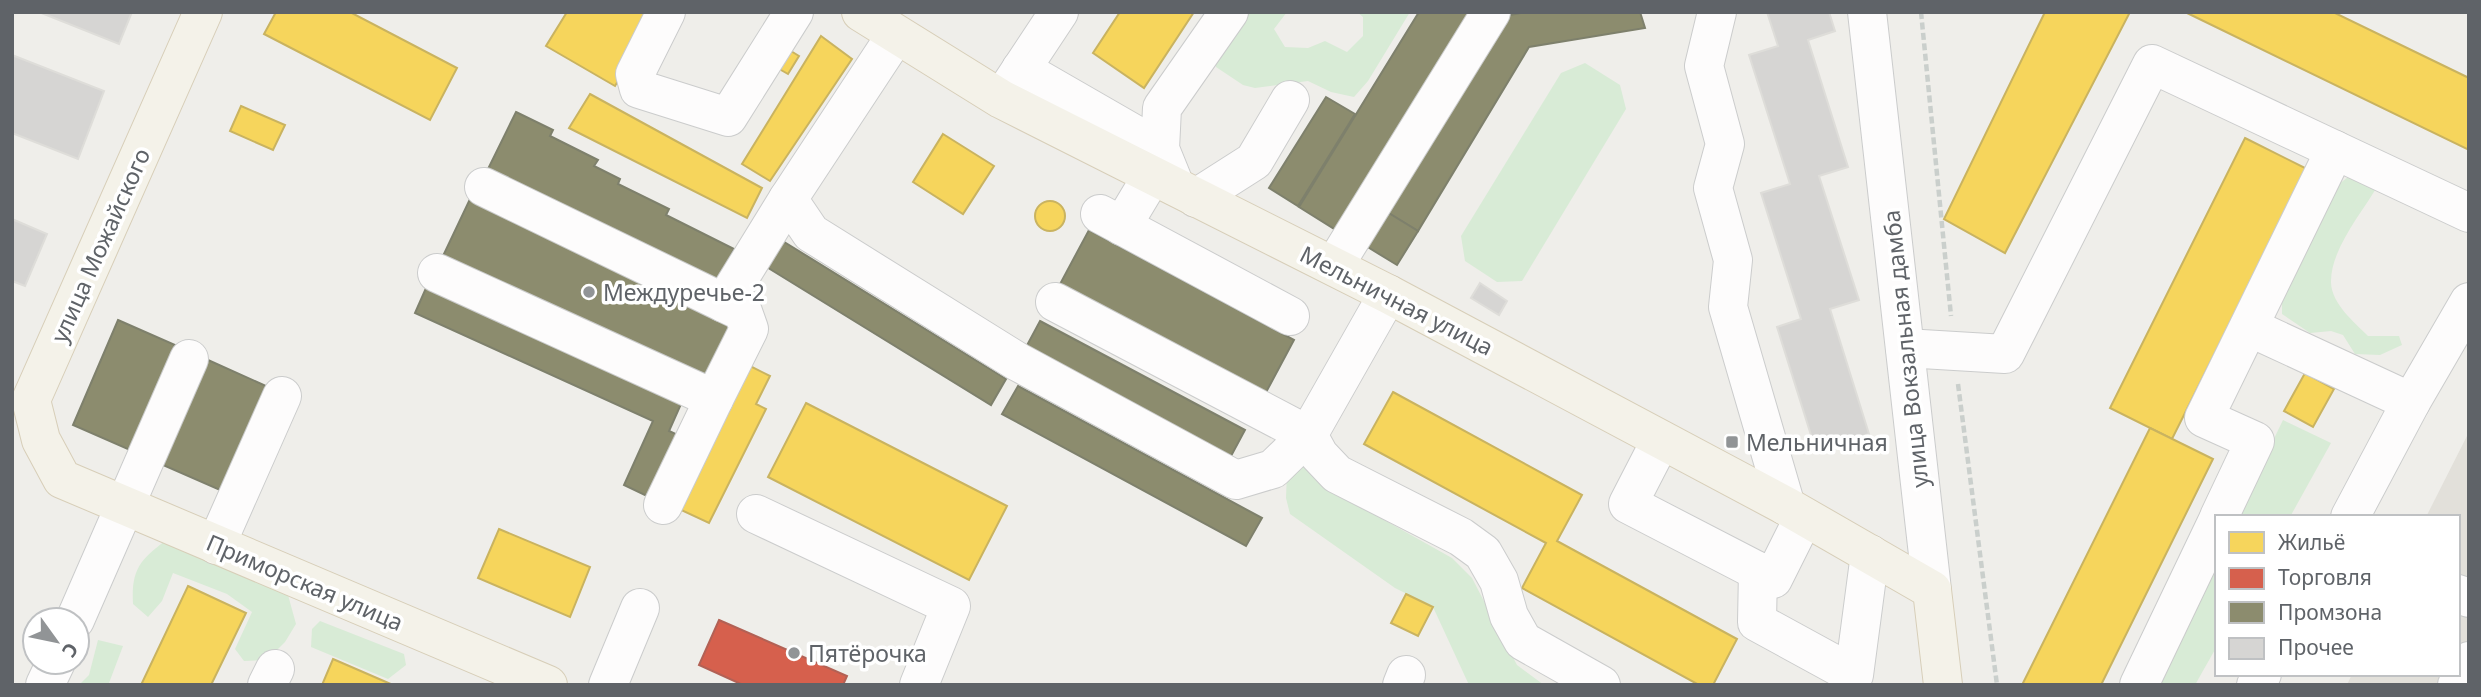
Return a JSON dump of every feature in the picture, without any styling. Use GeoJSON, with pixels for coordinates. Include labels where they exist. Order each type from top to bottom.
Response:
{"type":"FeatureCollection","features":[{"type":"Feature","properties":{"kind":"main road","name":"улица Можайского"},"geometry":{"type":"LineString","coordinates":[[62,479],[41,440],[31,400],[203,12]]}},
{"type":"Feature","properties":{"kind":"main road","name":"Мельничная улица"},"geometry":{"type":"LineString","coordinates":[[861,12],[896,35],[1011,84],[1171,177],[1795,512],[1932,590]]}},
{"type":"Feature","properties":{"kind":"main road","name":"Приморская улица"},"geometry":{"type":"LineString","coordinates":[[62,479],[548,685]]}},
{"type":"Feature","properties":{"kind":"main road","name":"улица Вокзальная дамба"},"geometry":{"type":"LineString","coordinates":[[1932,590],[1943,685]]}},
{"type":"Feature","properties":{"kind":"street"},"geometry":{"type":"LineString","coordinates":[[666,12],[635,74],[639,89],[728,117],[794,12]]}},
{"type":"Feature","properties":{"kind":"street"},"geometry":{"type":"LineString","coordinates":[[1011,84],[1059,12]]}},
{"type":"Feature","properties":{"kind":"street"},"geometry":{"type":"LineString","coordinates":[[1171,177],[1162,108],[1229,12]]}},
{"type":"Feature","properties":{"kind":"street"},"geometry":{"type":"LineString","coordinates":[[1334,266],[1490,12]]}},
{"type":"Feature","properties":{"kind":"street"},"geometry":{"type":"LineString","coordinates":[[1661,440],[1628,504],[1773,579],[1795,512],[1728,307],[1733,260],[1713,188],[1726,144],[1704,66],[1717,12]]}},
{"type":"Feature","properties":{"kind":"street","name":"улица Вокзальная дамба"},"geometry":{"type":"LineString","coordinates":[[1867,12],[1932,590]]}},
{"type":"Feature","properties":{"kind":"street"},"geometry":{"type":"LineString","coordinates":[[724,303],[788,199],[896,35]]}},
{"type":"Feature","properties":{"kind":"street"},"geometry":{"type":"LineString","coordinates":[[1905,348],[2005,354],[2152,64],[2469,213]]}},
{"type":"Feature","properties":{"kind":"street"},"geometry":{"type":"LineString","coordinates":[[1290,100],[1254,161],[1171,177],[1111,220],[1290,316]]}},
{"type":"Feature","properties":{"kind":"street"},"geometry":{"type":"LineString","coordinates":[[2220,515],[2255,442],[2204,418],[2335,150]]}},
{"type":"Feature","properties":{"kind":"street"},"geometry":{"type":"LineString","coordinates":[[484,187],[743,312],[749,329],[663,505]]}},
{"type":"Feature","properties":{"kind":"street"},"geometry":{"type":"LineString","coordinates":[[788,199],[811,233],[822,240],[1018,362],[1236,480],[1273,469],[1308,435],[1388,294]]}},
{"type":"Feature","properties":{"kind":"street"},"geometry":{"type":"LineString","coordinates":[[437,273],[714,399]]}},
{"type":"Feature","properties":{"kind":"street"},"geometry":{"type":"LineString","coordinates":[[1055,302],[1308,435],[1319,455],[1337,474],[1461,537],[1483,553],[1499,581],[1509,616],[1522,641],[1601,685]]}},
{"type":"Feature","properties":{"kind":"street"},"geometry":{"type":"LineString","coordinates":[[2351,515],[2411,402],[2469,302]]}},
{"type":"Feature","properties":{"kind":"street"},"geometry":{"type":"LineString","coordinates":[[2249,327],[2411,402]]}},
{"type":"Feature","properties":{"kind":"street"},"geometry":{"type":"LineString","coordinates":[[81,606],[189,359]]}},
{"type":"Feature","properties":{"kind":"street"},"geometry":{"type":"LineString","coordinates":[[216,545],[282,396]]}},
{"type":"Feature","properties":{"kind":"street"},"geometry":{"type":"LineString","coordinates":[[756,514],[951,606],[919,685]]}},
{"type":"Feature","properties":{"kind":"street"},"geometry":{"type":"LineString","coordinates":[[2139,685],[2215,526]]}},
{"type":"Feature","properties":{"kind":"street"},"geometry":{"type":"LineString","coordinates":[[1758,571],[1758,622],[1854,675],[1870,554]]}},
{"type":"Feature","properties":{"kind":"street"},"geometry":{"type":"LineString","coordinates":[[608,685],[640,608]]}},
{"type":"Feature","properties":{"kind":"street"},"geometry":{"type":"LineString","coordinates":[[2457,685],[2469,661]]}},
{"type":"Feature","properties":{"kind":"shaded area"},"geometry":{"type":"Polygon","coordinates":[[[2469,432],[2469,685],[2347,685],[2351,676],[2460,676],[2460,515],[2427,515],[2469,432]]]}},
{"type":"Feature","properties":{"kind":"green space"},"geometry":{"type":"Polygon","coordinates":[[[1242,12],[1287,12],[1274,29],[1285,47],[1308,48],[1325,41],[1347,52],[1363,36],[1363,17],[1357,12],[1410,12],[1368,81],[1354,97],[1331,92],[1308,81],[1255,88],[1243,85],[1216,67],[1215,52],[1242,12]]]}},
{"type":"Feature","properties":{"kind":"green space"},"geometry":{"type":"Polygon","coordinates":[[[1585,63],[1620,85],[1626,109],[1522,281],[1497,282],[1465,261],[1461,236],[1561,73],[1585,63]]]}},
{"type":"Feature","properties":{"kind":"green space"},"geometry":{"type":"Polygon","coordinates":[[[2352,174],[2378,185],[2341,244],[2332,270],[2332,291],[2350,319],[2368,336],[2399,336],[2402,345],[2380,355],[2355,354],[2343,335],[2331,331],[2310,333],[2282,314],[2282,288],[2330,191],[2352,174]]]}},
{"type":"Feature","properties":{"kind":"green space"},"geometry":{"type":"Polygon","coordinates":[[[2283,420],[2331,443],[2291,515],[2237,515],[2283,420]]]}},
{"type":"Feature","properties":{"kind":"green space"},"geometry":{"type":"Polygon","coordinates":[[[1304,464],[1329,489],[1452,558],[1472,578],[1517,665],[1544,685],[1469,685],[1433,607],[1395,588],[1290,514],[1286,498],[1287,472],[1304,464]]]}},
{"type":"Feature","properties":{"kind":"green space"},"geometry":{"type":"Polygon","coordinates":[[[169,538],[285,584],[296,624],[285,642],[267,660],[244,661],[235,649],[252,612],[227,594],[173,573],[162,601],[148,617],[133,604],[134,581],[140,565],[169,538]]]}},
{"type":"Feature","properties":{"kind":"green space"},"geometry":{"type":"Polygon","coordinates":[[[2215,560],[2215,650],[2195,685],[2154,685],[2215,560]]]}},
{"type":"Feature","properties":{"kind":"green space"},"geometry":{"type":"Polygon","coordinates":[[[320,621],[404,654],[406,665],[388,679],[311,647],[312,629],[320,621]]]}},
{"type":"Feature","properties":{"kind":"green space"},"geometry":{"type":"Polygon","coordinates":[[[98,640],[123,646],[109,683],[79,685],[91,676],[98,640]]]}},
{"type":"Feature","properties":{"kind":"building: Жильё"},"geometry":{"type":"Polygon","coordinates":[[[276,12],[350,12],[457,68],[430,120],[264,34],[276,12]]]}},
{"type":"Feature","properties":{"kind":"building: Жильё"},"geometry":{"type":"Polygon","coordinates":[[[567,12],[659,12],[615,86],[546,46],[567,12]]]}},
{"type":"Feature","properties":{"kind":"building: Жильё"},"geometry":{"type":"Polygon","coordinates":[[[1120,12],[1194,12],[1144,88],[1093,53],[1120,12]]]}},
{"type":"Feature","properties":{"kind":"building: Жильё"},"geometry":{"type":"Polygon","coordinates":[[[2045,12],[2130,12],[2005,253],[1944,219],[2045,12]]]}},
{"type":"Feature","properties":{"kind":"building: Жильё"},"geometry":{"type":"Polygon","coordinates":[[[2185,12],[2333,12],[2469,78],[2469,150],[2185,12]]]}},
{"type":"Feature","properties":{"kind":"building: Жильё"},"geometry":{"type":"Polygon","coordinates":[[[821,36],[852,59],[770,181],[742,164],[821,36]]]}},
{"type":"Feature","properties":{"kind":"building: Жильё"},"geometry":{"type":"Polygon","coordinates":[[[786,48],[799,56],[788,74],[774,66],[786,48]]]}},
{"type":"Feature","properties":{"kind":"building: Жильё"},"geometry":{"type":"Polygon","coordinates":[[[590,94],[762,188],[747,218],[569,128],[590,94]]]}},
{"type":"Feature","properties":{"kind":"building: Жильё"},"geometry":{"type":"Polygon","coordinates":[[[241,106],[285,125],[273,150],[230,131],[241,106]]]}},
{"type":"Feature","properties":{"kind":"building: Жильё"},"geometry":{"type":"Polygon","coordinates":[[[943,134],[994,166],[963,214],[913,182],[943,134]]]}},
{"type":"Feature","properties":{"kind":"building: Жильё"},"geometry":{"type":"Polygon","coordinates":[[[2245,138],[2307,169],[2172,439],[2110,408],[2245,138]]]}},
{"type":"Feature","properties":{"kind":"building: Жильё"},"geometry":{"type":"Polygon","coordinates":[[[1050,201],[1060,206],[1065,216],[1060,226],[1050,231],[1040,226],[1035,216],[1040,206],[1050,201]]]}},
{"type":"Feature","properties":{"kind":"building: Жильё"},"geometry":{"type":"Polygon","coordinates":[[[748,365],[770,376],[756,404],[766,409],[709,523],[677,508],[748,365]]]}},
{"type":"Feature","properties":{"kind":"building: Жильё"},"geometry":{"type":"Polygon","coordinates":[[[2305,373],[2334,389],[2313,427],[2284,411],[2305,373]]]}},
{"type":"Feature","properties":{"kind":"building: Жильё"},"geometry":{"type":"Polygon","coordinates":[[[1393,392],[1582,495],[1557,541],[1737,639],[1713,685],[1699,685],[1522,588],[1546,543],[1364,444],[1393,392]]]}},
{"type":"Feature","properties":{"kind":"building: Жильё"},"geometry":{"type":"Polygon","coordinates":[[[806,403],[1007,506],[969,580],[768,477],[806,403]]]}},
{"type":"Feature","properties":{"kind":"building: Жильё"},"geometry":{"type":"Polygon","coordinates":[[[2150,428],[2213,459],[2101,685],[2022,685],[2150,428]]]}},
{"type":"Feature","properties":{"kind":"building: Жильё"},"geometry":{"type":"Polygon","coordinates":[[[499,529],[590,567],[570,617],[478,578],[499,529]]]}},
{"type":"Feature","properties":{"kind":"building: Жильё"},"geometry":{"type":"Polygon","coordinates":[[[188,586],[246,613],[211,685],[141,685],[188,586]]]}},
{"type":"Feature","properties":{"kind":"building: Жильё"},"geometry":{"type":"Polygon","coordinates":[[[1406,594],[1433,607],[1418,636],[1391,623],[1406,594]]]}},
{"type":"Feature","properties":{"kind":"building: Жильё"},"geometry":{"type":"Polygon","coordinates":[[[333,659],[393,685],[322,685],[333,659]]]}},
{"type":"Feature","properties":{"kind":"building: Торговля"},"geometry":{"type":"Polygon","coordinates":[[[719,620],[847,676],[843,685],[743,685],[699,665],[719,620]]]}},
{"type":"Feature","properties":{"kind":"building: Промзона"},"geometry":{"type":"Polygon","coordinates":[[[1419,12],[1471,12],[1336,230],[1299,207],[1419,12]]]}},
{"type":"Feature","properties":{"kind":"building: Промзона"},"geometry":{"type":"Polygon","coordinates":[[[1526,12],[1640,12],[1645,28],[1529,47],[1418,231],[1387,212],[1505,16],[1526,12]]]}},
{"type":"Feature","properties":{"kind":"building: Промзона"},"geometry":{"type":"Polygon","coordinates":[[[1326,97],[1355,114],[1298,206],[1269,188],[1326,97]]]}},
{"type":"Feature","properties":{"kind":"building: Промзона"},"geometry":{"type":"Polygon","coordinates":[[[516,112],[553,130],[550,136],[598,160],[594,166],[620,179],[618,184],[669,209],[666,215],[734,249],[718,283],[487,171],[516,112]]]}},
{"type":"Feature","properties":{"kind":"building: Промзона","name":"Междуречье-2"},"geometry":{"type":"Polygon","coordinates":[[[470,199],[735,327],[708,384],[443,256],[470,199]]]}},
{"type":"Feature","properties":{"kind":"building: Промзона"},"geometry":{"type":"Polygon","coordinates":[[[1387,212],[1418,231],[1397,265],[1366,246],[1387,212]]]}},
{"type":"Feature","properties":{"kind":"building: Промзона"},"geometry":{"type":"Polygon","coordinates":[[[1089,230],[1294,340],[1264,396],[1059,286],[1089,230]]]}},
{"type":"Feature","properties":{"kind":"building: Промзона"},"geometry":{"type":"Polygon","coordinates":[[[781,240],[1006,379],[991,405],[765,266],[781,240]]]}},
{"type":"Feature","properties":{"kind":"building: Промзона"},"geometry":{"type":"Polygon","coordinates":[[[426,288],[681,404],[669,431],[680,436],[651,498],[624,485],[653,421],[415,313],[426,288]]]}},
{"type":"Feature","properties":{"kind":"building: Промзона"},"geometry":{"type":"Polygon","coordinates":[[[118,320],[175,345],[130,450],[73,425],[118,320]]]}},
{"type":"Feature","properties":{"kind":"building: Промзона"},"geometry":{"type":"Polygon","coordinates":[[[1040,321],[1245,430],[1230,458],[1025,349],[1040,321]]]}},
{"type":"Feature","properties":{"kind":"building: Промзона"},"geometry":{"type":"Polygon","coordinates":[[[208,360],[266,386],[220,490],[163,465],[208,360]]]}},
{"type":"Feature","properties":{"kind":"building: Промзона"},"geometry":{"type":"Polygon","coordinates":[[[1018,386],[1262,518],[1246,546],[1002,414],[1018,386]]]}},
{"type":"Feature","properties":{"kind":"building: Прочее"},"geometry":{"type":"Polygon","coordinates":[[[39,12],[132,12],[119,44],[39,12]]]}},
{"type":"Feature","properties":{"kind":"building: Прочее"},"geometry":{"type":"Polygon","coordinates":[[[1767,12],[1829,12],[1835,31],[1808,40],[1848,167],[1819,176],[1859,300],[1830,309],[1869,434],[1816,451],[1777,327],[1801,319],[1761,193],[1790,184],[1749,55],[1778,46],[1767,12]]]}},
{"type":"Feature","properties":{"kind":"building: Прочее"},"geometry":{"type":"Polygon","coordinates":[[[12,55],[104,91],[78,159],[12,133],[12,55]]]}},
{"type":"Feature","properties":{"kind":"building: Прочее"},"geometry":{"type":"Polygon","coordinates":[[[12,219],[47,234],[25,286],[12,281],[12,219]]]}},
{"type":"Feature","properties":{"kind":"building: Прочее"},"geometry":{"type":"Polygon","coordinates":[[[1480,283],[1507,301],[1499,315],[1471,298],[1480,283]]]}},
{"type":"Feature","properties":{"kind":"place","name":"Междуречье-2"},"geometry":{"type":"Point","coordinates":[589,292]}},
{"type":"Feature","properties":{"kind":"place","name":"Мельничная"},"geometry":{"type":"Point","coordinates":[1732,442]}},
{"type":"Feature","properties":{"kind":"place","name":"Пятёрочка"},"geometry":{"type":"Point","coordinates":[794,653]}}]}
